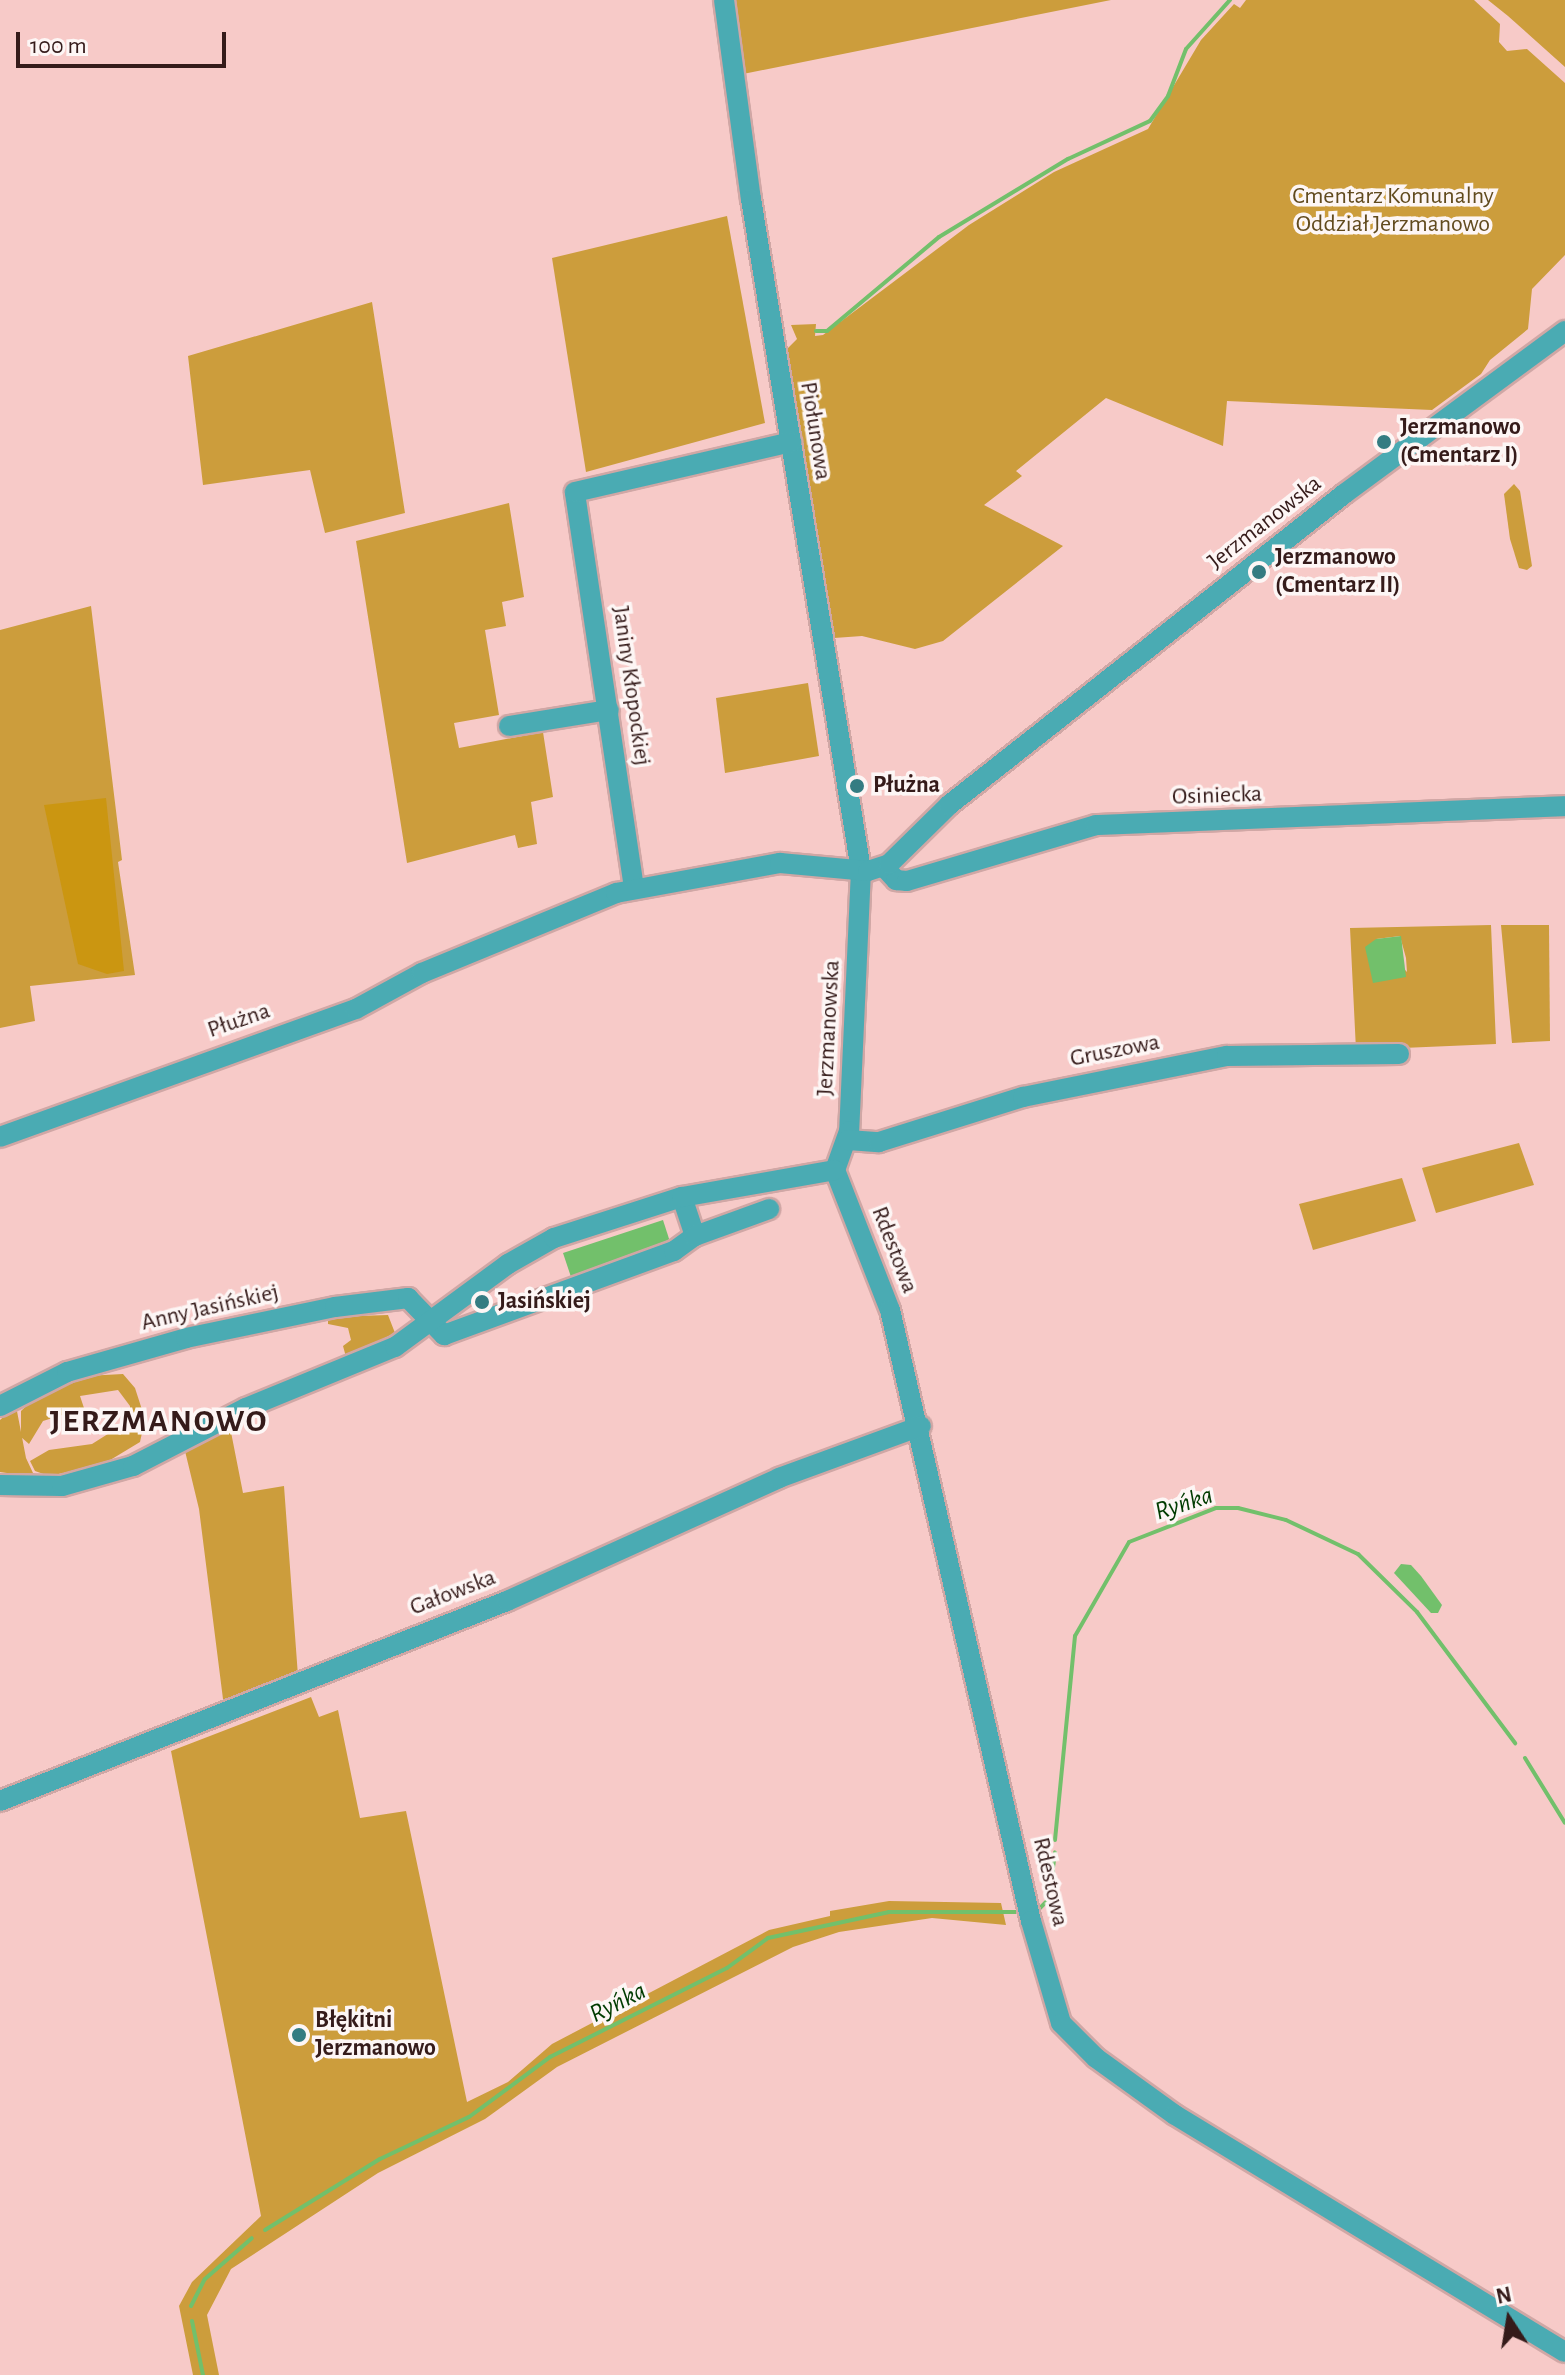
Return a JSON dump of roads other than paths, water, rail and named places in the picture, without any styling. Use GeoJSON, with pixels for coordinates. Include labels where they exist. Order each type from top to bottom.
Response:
{"type":"FeatureCollection","features":[{"type":"Feature","properties":{"kind":"street","name":"Piołunowa"},"geometry":{"type":"LineString","coordinates":[[724,0],[791,442],[861,870]]}},
{"type":"Feature","properties":{"kind":"street","name":"Jerzmanowska"},"geometry":{"type":"LineString","coordinates":[[884,867],[949,805],[1320,513],[1565,331]]}},
{"type":"Feature","properties":{"kind":"street","name":"Janiny Kłopockiej"},"geometry":{"type":"LineString","coordinates":[[634,888],[575,492],[791,442]]}},
{"type":"Feature","properties":{"kind":"street"},"geometry":{"type":"LineString","coordinates":[[509,726],[609,710]]}},
{"type":"Feature","properties":{"kind":"street","name":"Osiniecka"},"geometry":{"type":"LineString","coordinates":[[884,867],[896,880],[907,881],[1096,825],[1565,806]]}},
{"type":"Feature","properties":{"kind":"street","name":"Płużna"},"geometry":{"type":"LineString","coordinates":[[0,1137],[356,1009],[422,973],[634,888],[780,863],[861,870]]}},
{"type":"Feature","properties":{"kind":"street"},"geometry":{"type":"LineString","coordinates":[[861,870],[884,867]]}},
{"type":"Feature","properties":{"kind":"street","name":"Jerzmanowska"},"geometry":{"type":"LineString","coordinates":[[835,1170],[848,1140],[861,870]]}},
{"type":"Feature","properties":{"kind":"street","name":"Gruszowa"},"geometry":{"type":"LineString","coordinates":[[848,1140],[879,1142],[1023,1097],[1227,1056],[1399,1054]]}},
{"type":"Feature","properties":{"kind":"street"},"geometry":{"type":"LineString","coordinates":[[0,1485],[62,1486],[109,1476],[246,1408],[375,1357],[433,1321],[527,1251],[682,1197],[835,1170]]}},
{"type":"Feature","properties":{"kind":"street","name":"Rdestowa"},"geometry":{"type":"LineString","coordinates":[[835,1170],[884,1289],[921,1426],[1026,1898],[1052,2004],[1061,2023],[1096,2058],[1175,2115],[1565,2352]]}},
{"type":"Feature","properties":{"kind":"street"},"geometry":{"type":"LineString","coordinates":[[682,1197],[695,1236]]}},
{"type":"Feature","properties":{"kind":"street"},"geometry":{"type":"LineString","coordinates":[[433,1321],[444,1335],[674,1251],[695,1236],[769,1209]]}},
{"type":"Feature","properties":{"kind":"street","name":"Anny Jasińskiej"},"geometry":{"type":"LineString","coordinates":[[0,1406],[67,1372],[186,1338],[335,1307],[408,1298],[433,1321]]}},
{"type":"Feature","properties":{"kind":"street","name":"Gałowska"},"geometry":{"type":"LineString","coordinates":[[0,1801],[507,1601],[779,1478],[921,1426]]}},
{"type":"Feature","properties":{"kind":"waterway"},"geometry":{"type":"LineString","coordinates":[[816,331],[827,331],[939,237],[1068,159],[1150,121],[1168,96],[1186,49],[1230,0]]}},
{"type":"Feature","properties":{"kind":"waterway","name":"Ryńka"},"geometry":{"type":"LineString","coordinates":[[1055,1840],[1075,1636],[1129,1542],[1216,1508],[1238,1508],[1286,1520],[1358,1554],[1417,1612],[1515,1743]]}},
{"type":"Feature","properties":{"kind":"waterway","name":"Ryńka"},"geometry":{"type":"LineString","coordinates":[[1525,1758],[1565,1823]]}},
{"type":"Feature","properties":{"kind":"waterway","name":"Ryńka"},"geometry":{"type":"LineString","coordinates":[[1038,1910],[1049,1899],[1055,1852]]}},
{"type":"Feature","properties":{"kind":"waterway","name":"Ryńka"},"geometry":{"type":"LineString","coordinates":[[265,2230],[380,2159],[469,2117],[550,2057],[727,1968],[768,1938],[889,1912],[1020,1912]]}},
{"type":"Feature","properties":{"kind":"waterway","name":"Ryńka"},"geometry":{"type":"LineString","coordinates":[[191,2306],[205,2279],[252,2238]]}},
{"type":"Feature","properties":{"kind":"waterway","name":"Ryńka"},"geometry":{"type":"LineString","coordinates":[[192,2321],[203,2375]]}},
{"type":"Feature","properties":{"kind":"place","name":"Jerzmanowo (Cmentarz I)"},"geometry":{"type":"Point","coordinates":[1384,442]}},
{"type":"Feature","properties":{"kind":"place","name":"Jerzmanowo (Cmentarz II)"},"geometry":{"type":"Point","coordinates":[1259,572]}},
{"type":"Feature","properties":{"kind":"place","name":"Płużna"},"geometry":{"type":"Point","coordinates":[857,786]}},
{"type":"Feature","properties":{"kind":"place","name":"Jasińskiej"},"geometry":{"type":"Point","coordinates":[482,1302]}},
{"type":"Feature","properties":{"kind":"place","name":"Błękitni Jerzmanowo"},"geometry":{"type":"Point","coordinates":[299,2035]}},
{"type":"Feature","properties":{"kind":"district","name":"JERZMANOWO"},"geometry":{"type":"Point","coordinates":[159,1421]}},
{"type":"Feature","properties":{"kind":"park label","name":"Cmentarz Komunalny Oddział Jerzmanowo"},"geometry":{"type":"Point","coordinates":[1393,211]}}]}
